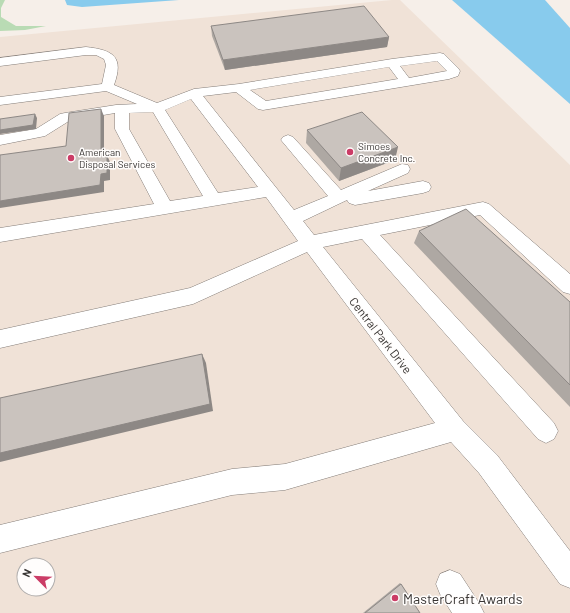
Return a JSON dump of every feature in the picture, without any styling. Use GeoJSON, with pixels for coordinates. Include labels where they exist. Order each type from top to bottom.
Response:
{"type":"FeatureCollection","features":[{"type":"Feature","properties":{"kind":"street"},"geometry":{"type":"LineString","coordinates":[[0,62],[86,51],[98,51],[108,55],[112,60],[113,72],[106,87]]}},
{"type":"Feature","properties":{"kind":"street"},"geometry":{"type":"LineString","coordinates":[[0,140],[40,133],[65,117],[122,109],[157,108],[194,93],[239,88],[392,63],[440,57],[454,71],[449,75],[263,106],[239,88]]}},
{"type":"Feature","properties":{"kind":"street"},"geometry":{"type":"LineString","coordinates":[[392,63],[406,82]]}},
{"type":"Feature","properties":{"kind":"street"},"geometry":{"type":"LineString","coordinates":[[0,101],[106,87],[157,108],[214,200]]}},
{"type":"Feature","properties":{"kind":"street","name":"Central Park Drive"},"geometry":{"type":"LineString","coordinates":[[194,93],[455,429],[488,464],[570,574]]}},
{"type":"Feature","properties":{"kind":"street"},"geometry":{"type":"LineString","coordinates":[[122,109],[122,129],[165,208]]}},
{"type":"Feature","properties":{"kind":"street"},"geometry":{"type":"LineString","coordinates":[[288,140],[339,198]]}},
{"type":"Feature","properties":{"kind":"street"},"geometry":{"type":"LineString","coordinates":[[291,219],[402,169]]}},
{"type":"Feature","properties":{"kind":"street"},"geometry":{"type":"LineString","coordinates":[[323,204],[422,186]]}},
{"type":"Feature","properties":{"kind":"street"},"geometry":{"type":"LineString","coordinates":[[0,234],[270,191]]}},
{"type":"Feature","properties":{"kind":"street"},"geometry":{"type":"LineString","coordinates":[[0,339],[193,296],[310,243],[483,208],[570,286]]}},
{"type":"Feature","properties":{"kind":"street"},"geometry":{"type":"LineString","coordinates":[[366,232],[546,431]]}},
{"type":"Feature","properties":{"kind":"street"},"geometry":{"type":"LineString","coordinates":[[0,539],[232,482],[285,477],[455,429]]}},
{"type":"Feature","properties":{"kind":"street"},"geometry":{"type":"LineString","coordinates":[[450,584],[469,613]]}},
{"type":"Feature","properties":{"kind":"shaded area"},"geometry":{"type":"Polygon","coordinates":[[[400,0],[570,165],[570,613],[0,613],[0,37],[400,0]]]}},
{"type":"Feature","properties":{"kind":"green space"},"geometry":{"type":"Polygon","coordinates":[[[0,0],[5,0],[1,8],[1,17],[16,26],[46,26],[25,30],[0,31],[0,0]]]}},
{"type":"Feature","properties":{"kind":"water"},"geometry":{"type":"Polygon","coordinates":[[[65,0],[179,0],[82,7],[67,5],[65,0]]]}},
{"type":"Feature","properties":{"kind":"water"},"geometry":{"type":"Polygon","coordinates":[[[452,0],[545,0],[570,28],[570,104],[452,0]]]}},
{"type":"Feature","properties":{"kind":"building"},"geometry":{"type":"Polygon","coordinates":[[[364,6],[389,37],[223,60],[211,26],[364,6]]]}},
{"type":"Feature","properties":{"kind":"building","name":"American Disposal Services"},"geometry":{"type":"Polygon","coordinates":[[[101,109],[101,156],[107,155],[107,173],[101,174],[100,185],[0,201],[0,155],[66,146],[69,113],[101,109]]]}},
{"type":"Feature","properties":{"kind":"building"},"geometry":{"type":"Polygon","coordinates":[[[362,112],[398,147],[341,168],[307,130],[362,112]]]}},
{"type":"Feature","properties":{"kind":"building"},"geometry":{"type":"Polygon","coordinates":[[[35,114],[33,125],[0,130],[0,119],[35,114]]]}},
{"type":"Feature","properties":{"kind":"building"},"geometry":{"type":"Polygon","coordinates":[[[466,209],[570,302],[570,385],[419,231],[466,209]]]}},
{"type":"Feature","properties":{"kind":"building"},"geometry":{"type":"Polygon","coordinates":[[[202,354],[210,404],[0,453],[0,398],[202,354]]]}},
{"type":"Feature","properties":{"kind":"building","name":"MasterCraft Awards"},"geometry":{"type":"Polygon","coordinates":[[[401,584],[420,613],[365,613],[401,584]]]}},
{"type":"Feature","properties":{"kind":"place","name":"Simoes Concrete Inc."},"geometry":{"type":"Point","coordinates":[350,152]}},
{"type":"Feature","properties":{"kind":"place","name":"American Disposal Services"},"geometry":{"type":"Point","coordinates":[71,158]}},
{"type":"Feature","properties":{"kind":"place","name":"MasterCraft Awards"},"geometry":{"type":"Point","coordinates":[395,598]}}]}
